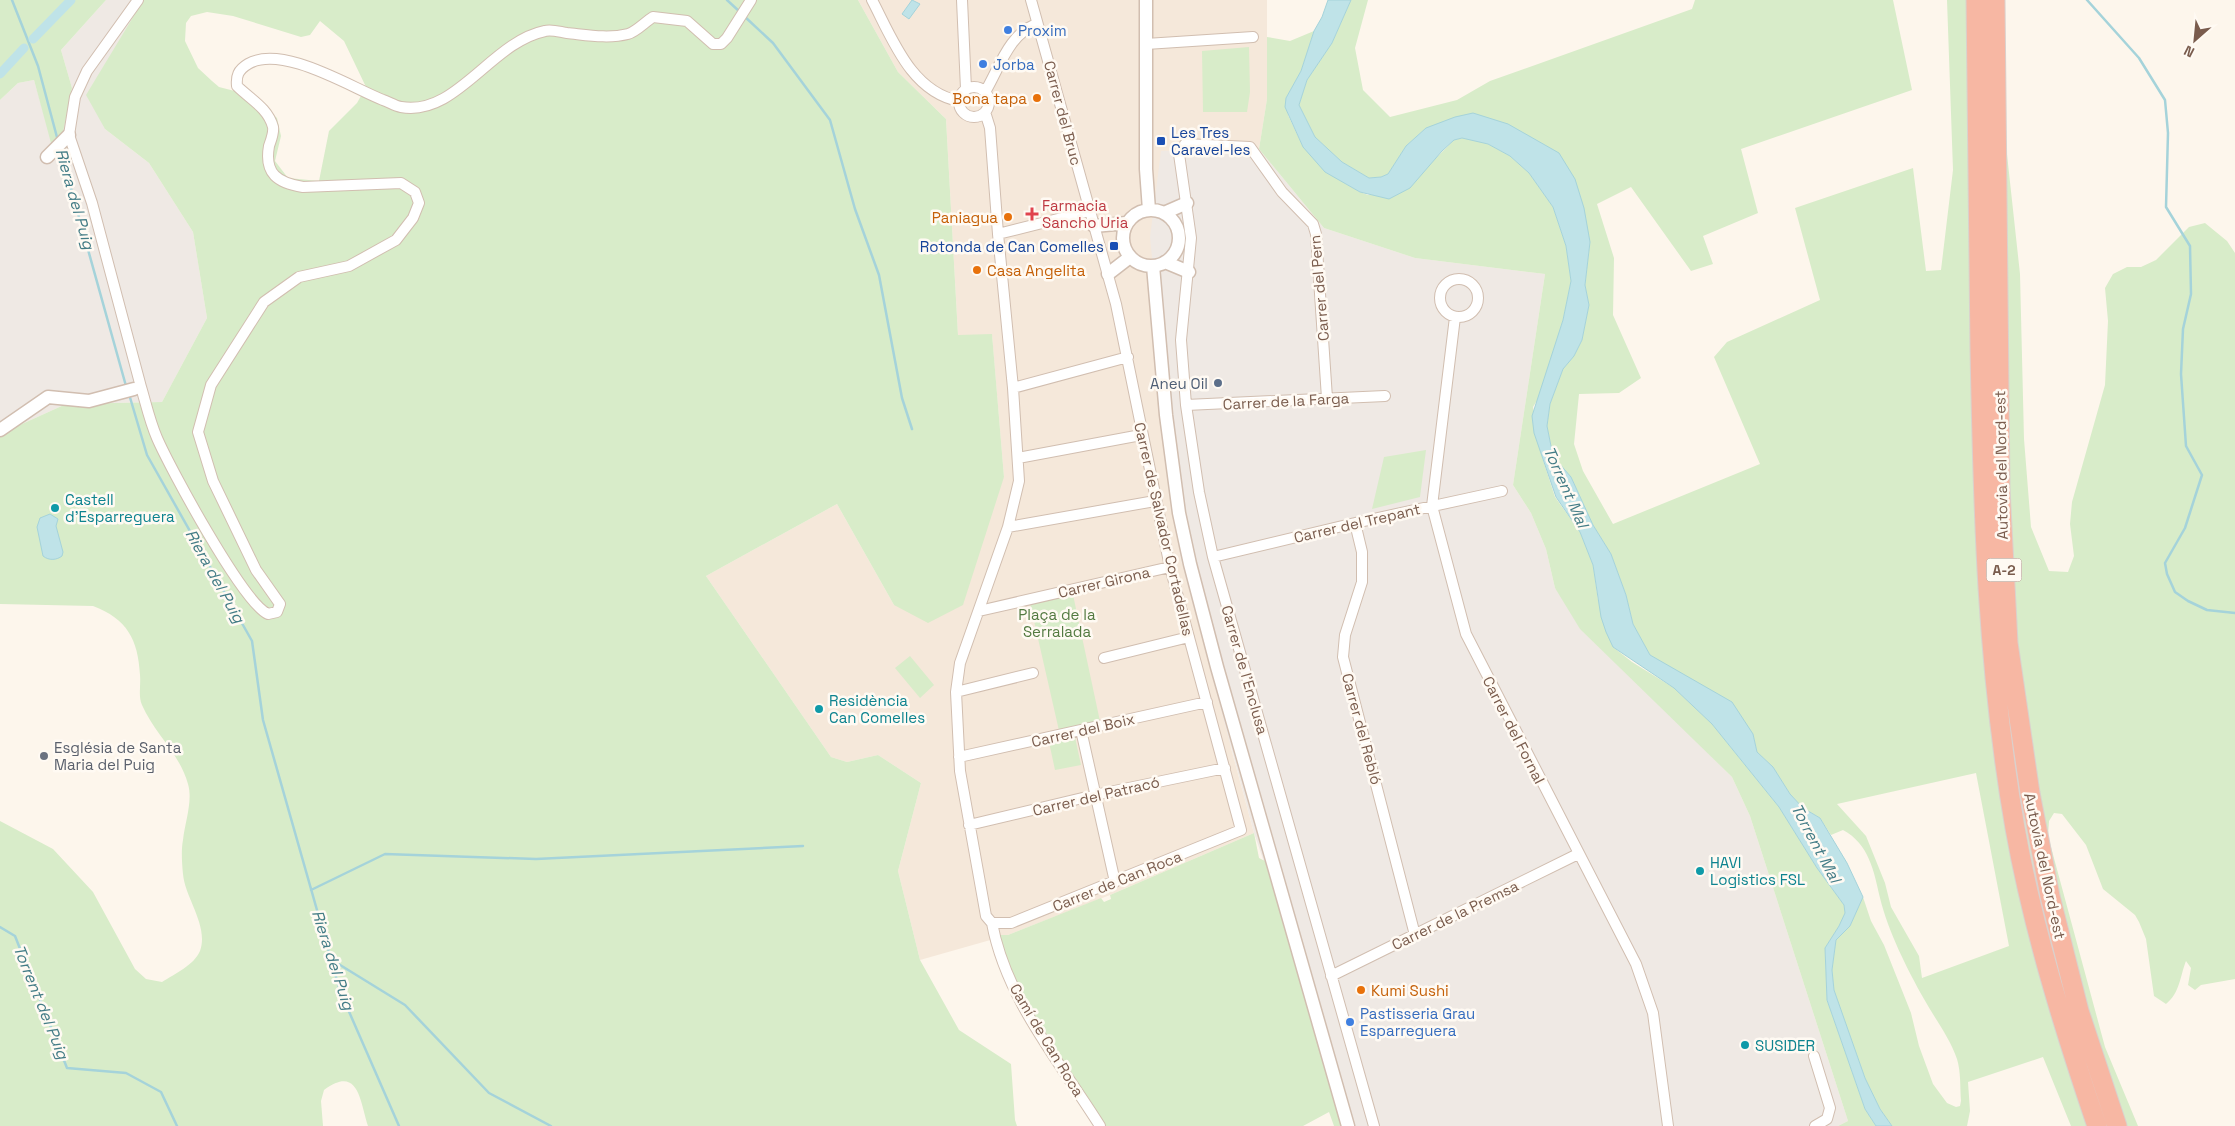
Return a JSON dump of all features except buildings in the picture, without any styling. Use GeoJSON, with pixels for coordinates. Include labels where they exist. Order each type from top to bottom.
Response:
{"type":"FeatureCollection","features":[{"type":"Feature","properties":{"kind":"highway","name":"Autovia del Nord-est"},"geometry":{"type":"LineString","coordinates":[[1976,0],[1983,503],[1991,651],[2015,830],[2049,971],[2080,1077],[2097,1126]]}},
{"type":"Feature","properties":{"kind":"highway","name":"Autovia del Nord-est"},"geometry":{"type":"LineString","coordinates":[[1994,0],[2000,488],[2008,643],[2030,793],[2050,896],[2079,1011],[2117,1126]]}},
{"type":"Feature","properties":{"kind":"street"},"geometry":{"type":"LineString","coordinates":[[138,0],[87,71],[75,97],[69,135],[92,203],[132,389],[151,424],[160,447],[210,537],[240,585],[257,606],[268,614],[277,612],[280,604],[256,570],[217,490],[198,432],[211,386],[264,302],[299,277],[349,266],[396,240],[413,218],[419,203],[414,192],[401,183],[303,187],[289,184],[276,178],[267,162],[274,130],[270,118],[238,86],[236,78],[241,68],[252,62],[270,59],[289,61],[309,67],[401,107],[433,106],[461,86],[507,47],[545,30],[602,37],[629,34],[653,16],[687,21],[713,44],[720,44],[727,38],[751,0]]}},
{"type":"Feature","properties":{"kind":"street"},"geometry":{"type":"LineString","coordinates":[[872,0],[911,70],[929,88],[946,98],[959,101]]}},
{"type":"Feature","properties":{"kind":"street"},"geometry":{"type":"LineString","coordinates":[[962,0],[966,89],[959,101],[961,109],[968,115],[977,116],[985,112],[989,102],[985,92],[976,87],[966,89]]}},
{"type":"Feature","properties":{"kind":"street","name":"Carrer del Bruc"},"geometry":{"type":"LineString","coordinates":[[1031,0],[1094,226]]}},
{"type":"Feature","properties":{"kind":"street"},"geometry":{"type":"LineString","coordinates":[[1146,0],[1146,169],[1149,210]]}},
{"type":"Feature","properties":{"kind":"street"},"geometry":{"type":"LineString","coordinates":[[985,92],[1016,36],[1028,27],[1037,24]]}},
{"type":"Feature","properties":{"kind":"street"},"geometry":{"type":"LineString","coordinates":[[1146,44],[1253,37]]}},
{"type":"Feature","properties":{"kind":"street","name":"Camí de Can Roca"},"geometry":{"type":"LineString","coordinates":[[985,112],[990,128],[1013,388],[1018,458],[1018,491],[1008,527],[960,663],[956,692],[958,758],[986,916],[992,923],[1000,956],[1019,998],[1100,1126]]}},
{"type":"Feature","properties":{"kind":"street"},"geometry":{"type":"LineString","coordinates":[[51,154],[69,135]]}},
{"type":"Feature","properties":{"kind":"street","name":"Carrer del Pern"},"geometry":{"type":"LineString","coordinates":[[1187,203],[1179,154],[1185,144],[1250,147],[1282,192],[1313,224],[1316,234],[1327,398]]}},
{"type":"Feature","properties":{"kind":"street"},"geometry":{"type":"LineString","coordinates":[[1187,203],[1164,213],[1149,210],[1132,216],[1126,223],[1123,244],[1130,257],[1145,266],[1159,264],[1189,272]]}},
{"type":"Feature","properties":{"kind":"street","name":"Carrer de l'Enclusa"},"geometry":{"type":"LineString","coordinates":[[1187,203],[1190,238],[1189,272],[1181,340],[1186,405],[1199,492],[1213,557],[1374,1126]]}},
{"type":"Feature","properties":{"kind":"street"},"geometry":{"type":"LineString","coordinates":[[998,234],[1090,211]]}},
{"type":"Feature","properties":{"kind":"street"},"geometry":{"type":"LineString","coordinates":[[1159,264],[1176,250],[1179,242],[1176,226],[1164,213]]}},
{"type":"Feature","properties":{"kind":"street"},"geometry":{"type":"LineString","coordinates":[[1094,226],[1126,223]]}},
{"type":"Feature","properties":{"kind":"street","name":"Carrer de Salvador Cortadellas"},"geometry":{"type":"LineString","coordinates":[[1094,226],[1128,357],[1141,435],[1170,568],[1241,830]]}},
{"type":"Feature","properties":{"kind":"street"},"geometry":{"type":"LineString","coordinates":[[1108,274],[1130,257]]}},
{"type":"Feature","properties":{"kind":"street"},"geometry":{"type":"LineString","coordinates":[[1159,264],[1166,415],[1179,513],[1190,564],[1219,676],[1348,1126]]}},
{"type":"Feature","properties":{"kind":"street","name":"Carrer del Fornal"},"geometry":{"type":"LineString","coordinates":[[1455,317],[1432,506],[1466,634],[1636,964],[1654,1013],[1668,1126]]}},
{"type":"Feature","properties":{"kind":"street"},"geometry":{"type":"LineString","coordinates":[[1013,388],[1128,357]]}},
{"type":"Feature","properties":{"kind":"street"},"geometry":{"type":"LineString","coordinates":[[0,430],[48,397],[89,401],[132,389]]}},
{"type":"Feature","properties":{"kind":"street","name":"Carrer de la Farga"},"geometry":{"type":"LineString","coordinates":[[1186,405],[1385,396]]}},
{"type":"Feature","properties":{"kind":"street"},"geometry":{"type":"LineString","coordinates":[[1018,458],[1141,435]]}},
{"type":"Feature","properties":{"kind":"street","name":"Carrer del Trepant"},"geometry":{"type":"LineString","coordinates":[[1213,557],[1355,523],[1502,491]]}},
{"type":"Feature","properties":{"kind":"street"},"geometry":{"type":"LineString","coordinates":[[1008,527],[1155,501]]}},
{"type":"Feature","properties":{"kind":"street","name":"Carrer del Rebló"},"geometry":{"type":"LineString","coordinates":[[1355,523],[1362,552],[1362,582],[1345,635],[1343,657],[1415,935]]}},
{"type":"Feature","properties":{"kind":"street","name":"Carrer Girona"},"geometry":{"type":"LineString","coordinates":[[979,611],[1170,568]]}},
{"type":"Feature","properties":{"kind":"street"},"geometry":{"type":"LineString","coordinates":[[1104,658],[1189,637]]}},
{"type":"Feature","properties":{"kind":"street"},"geometry":{"type":"LineString","coordinates":[[956,692],[1033,673]]}},
{"type":"Feature","properties":{"kind":"street","name":"Carrer del Boix"},"geometry":{"type":"LineString","coordinates":[[958,758],[1207,702]]}},
{"type":"Feature","properties":{"kind":"street"},"geometry":{"type":"LineString","coordinates":[[1081,730],[1115,882]]}},
{"type":"Feature","properties":{"kind":"street","name":"Carrer del Patracó"},"geometry":{"type":"LineString","coordinates":[[969,825],[1095,795],[1225,768]]}},
{"type":"Feature","properties":{"kind":"street","name":"Carrer de Can Roca"},"geometry":{"type":"LineString","coordinates":[[992,923],[1011,923],[1241,830]]}},
{"type":"Feature","properties":{"kind":"street","name":"Carrer de la Premsa"},"geometry":{"type":"LineString","coordinates":[[1332,976],[1578,854]]}},
{"type":"Feature","properties":{"kind":"street"},"geometry":{"type":"LineString","coordinates":[[1814,1056],[1830,1108],[1827,1119],[1815,1126]]}},
{"type":"Feature","properties":{"kind":"shaded area"},"geometry":{"type":"Polygon","coordinates":[[[106,0],[138,0],[142,4],[105,129],[149,163],[193,232],[207,318],[162,402],[66,404],[0,434],[0,100],[18,83],[34,80],[52,143],[72,88],[61,50],[106,0]]]}},
{"type":"Feature","properties":{"kind":"shaded area"},"geometry":{"type":"Polygon","coordinates":[[[858,0],[1267,0],[1267,99],[1259,149],[1161,151],[1231,748],[1254,833],[1110,895],[1008,935],[920,960],[898,871],[921,783],[878,755],[847,762],[831,757],[706,576],[837,504],[894,605],[1004,477],[992,335],[958,335],[946,119],[898,72],[858,0]]]}},
{"type":"Feature","properties":{"kind":"shaded area"},"geometry":{"type":"Polygon","coordinates":[[[1259,149],[1324,228],[1415,258],[1545,274],[1513,485],[1531,513],[1546,549],[1555,588],[1690,735],[1732,777],[1750,816],[1848,1121],[1838,1126],[1341,1126],[1275,894],[1254,833],[1181,560],[1150,237],[1161,151],[1259,149]]]}},
{"type":"Feature","properties":{"kind":"green space"},"geometry":{"type":"Polygon","coordinates":[[[0,0],[106,0],[61,50],[72,88],[63,132],[51,143],[34,80],[18,83],[0,100],[0,0]]]}},
{"type":"Feature","properties":{"kind":"green space"},"geometry":{"type":"Polygon","coordinates":[[[138,0],[858,0],[898,72],[946,119],[958,335],[992,334],[1004,477],[963,605],[928,623],[894,605],[837,504],[706,576],[831,757],[847,762],[878,755],[921,783],[898,871],[920,960],[959,1030],[1011,1064],[1017,1126],[368,1126],[356,1089],[345,1081],[336,1083],[324,1090],[321,1101],[323,1126],[0,1126],[0,821],[53,849],[93,892],[135,969],[146,979],[162,982],[184,969],[197,956],[202,941],[199,922],[188,893],[183,870],[182,844],[190,797],[188,784],[179,763],[142,705],[137,651],[128,632],[114,617],[93,606],[0,604],[0,434],[66,404],[162,402],[207,318],[193,232],[149,163],[105,129],[86,95],[141,4],[138,0]],[[207,12],[191,16],[186,23],[185,41],[198,68],[219,87],[254,96],[277,118],[281,136],[275,161],[288,178],[319,181],[329,131],[357,103],[366,87],[344,41],[320,21],[310,35],[301,37],[233,16],[207,12]]]}},
{"type":"Feature","properties":{"kind":"green space"},"geometry":{"type":"Polygon","coordinates":[[[1351,0],[1368,0],[1355,48],[1363,90],[1390,117],[1457,100],[1490,81],[1692,9],[1695,0],[1893,0],[1912,90],[1741,149],[1758,213],[1703,236],[1713,264],[1691,271],[1631,187],[1597,204],[1614,258],[1613,315],[1641,378],[1619,393],[1579,394],[1574,444],[1583,471],[1613,524],[1760,464],[1714,357],[1727,342],[1820,300],[1795,208],[1913,168],[1926,271],[1941,270],[1953,170],[1947,0],[2004,0],[2005,136],[2020,274],[2024,439],[2031,527],[2049,571],[2068,572],[2074,556],[2070,524],[2072,502],[2105,385],[2108,321],[2105,288],[2113,274],[2127,267],[2141,267],[2156,260],[2189,227],[2205,223],[2227,241],[2235,253],[2235,979],[2201,985],[2195,990],[2188,985],[2191,968],[2186,961],[2177,990],[2171,1000],[2166,1004],[2154,996],[2146,939],[2135,915],[2103,889],[2086,845],[2062,814],[2054,813],[2049,821],[2048,836],[2105,1047],[2138,1126],[2071,1126],[2043,1057],[1968,1082],[1970,1111],[1967,1126],[1892,1126],[1880,1109],[1865,1078],[1834,991],[1832,970],[1836,940],[1850,926],[1863,897],[1871,921],[1884,945],[1911,1013],[1919,1046],[1933,1084],[1947,1103],[1956,1107],[1960,1106],[1961,1101],[1960,1075],[1957,1059],[1950,1044],[1905,963],[1893,937],[1883,911],[1873,868],[1865,851],[1852,836],[1843,830],[1831,835],[1820,818],[1803,808],[1790,794],[1773,767],[1757,752],[1753,734],[1683,676],[1650,655],[1633,624],[1626,595],[1611,554],[1593,525],[1571,477],[1558,462],[1551,446],[1547,426],[1550,404],[1563,369],[1574,356],[1582,340],[1589,305],[1585,285],[1590,242],[1558,153],[1426,128],[1406,146],[1388,174],[1369,178],[1342,162],[1315,137],[1299,105],[1307,80],[1332,43],[1351,0]],[[1976,773],[1837,804],[1866,836],[1885,883],[1891,907],[1919,956],[1922,978],[2009,946],[1976,773]]]}},
{"type":"Feature","properties":{"kind":"green space"},"geometry":{"type":"Polygon","coordinates":[[[1314,31],[1301,71],[1286,98],[1288,115],[1303,147],[1346,184],[1368,195],[1410,188],[1425,169],[1454,140],[1462,138],[1471,139],[1488,144],[1510,156],[1529,173],[1553,207],[1566,246],[1571,281],[1563,320],[1541,394],[1533,407],[1542,457],[1555,497],[1580,532],[1593,565],[1598,600],[1613,647],[1632,662],[1674,688],[1712,724],[1779,807],[1817,868],[1844,905],[1845,913],[1825,948],[1827,1000],[1865,1109],[1876,1126],[1838,1126],[1848,1121],[1750,816],[1732,777],[1580,629],[1555,588],[1546,549],[1531,513],[1513,485],[1545,274],[1415,258],[1324,228],[1259,149],[1267,99],[1267,37],[1290,41],[1314,31]]]}},
{"type":"Feature","properties":{"kind":"green space"},"geometry":{"type":"Polygon","coordinates":[[[1249,47],[1250,92],[1247,112],[1203,112],[1202,51],[1249,47]]]}},
{"type":"Feature","properties":{"kind":"green space"},"geometry":{"type":"Polygon","coordinates":[[[1426,450],[1420,497],[1372,509],[1384,457],[1426,450]]]}},
{"type":"Feature","properties":{"kind":"green space","name":"Plaça de la Serralada"},"geometry":{"type":"Polygon","coordinates":[[[1072,590],[1101,726],[1060,735],[1029,599],[1072,590]]]}},
{"type":"Feature","properties":{"kind":"green space"},"geometry":{"type":"Polygon","coordinates":[[[910,656],[934,685],[920,698],[895,668],[910,656]]]}},
{"type":"Feature","properties":{"kind":"green space"},"geometry":{"type":"Polygon","coordinates":[[[1075,737],[1081,765],[1055,770],[1049,742],[1075,737]]]}},
{"type":"Feature","properties":{"kind":"green space"},"geometry":{"type":"Polygon","coordinates":[[[1254,833],[1259,858],[1265,861],[1275,894],[1341,1126],[1334,1126],[1329,1112],[1303,1126],[1103,1126],[1020,994],[998,940],[1000,935],[1008,935],[1101,898],[1104,902],[1111,899],[1110,895],[1254,833]]]}},
{"type":"Feature","properties":{"kind":"water"},"geometry":{"type":"Polygon","coordinates":[[[912,0],[920,4],[909,19],[902,14],[912,0]]]}},
{"type":"Feature","properties":{"kind":"water","name":"Torrent Mal"},"geometry":{"type":"Polygon","coordinates":[[[1328,0],[1351,0],[1332,43],[1307,80],[1299,105],[1315,137],[1342,162],[1369,178],[1381,177],[1388,174],[1406,146],[1426,128],[1455,117],[1473,113],[1508,124],[1559,153],[1575,179],[1584,208],[1590,242],[1585,285],[1589,305],[1582,340],[1574,356],[1563,369],[1550,404],[1547,426],[1551,446],[1558,462],[1571,477],[1593,525],[1611,554],[1626,595],[1633,624],[1650,655],[1732,702],[1753,734],[1757,752],[1773,767],[1790,794],[1803,808],[1820,818],[1847,863],[1863,897],[1850,926],[1836,940],[1832,970],[1834,990],[1865,1078],[1880,1109],[1892,1126],[1876,1126],[1865,1109],[1827,1000],[1825,948],[1845,913],[1844,905],[1817,868],[1779,807],[1712,724],[1674,688],[1613,647],[1601,617],[1593,565],[1580,532],[1556,497],[1534,433],[1532,416],[1563,320],[1571,281],[1566,246],[1553,207],[1529,173],[1510,156],[1488,144],[1462,138],[1454,140],[1442,151],[1410,188],[1389,199],[1360,192],[1325,172],[1303,147],[1285,107],[1286,98],[1301,71],[1314,31],[1322,17],[1328,0]]]}},
{"type":"Feature","properties":{"kind":"water"},"geometry":{"type":"Polygon","coordinates":[[[50,514],[58,519],[56,526],[63,552],[62,556],[53,559],[43,556],[37,527],[40,518],[50,514]]]}},
{"type":"Feature","properties":{"kind":"waterway","name":"Riera del Puig"},"geometry":{"type":"LineString","coordinates":[[12,0],[38,66],[58,141]]}},
{"type":"Feature","properties":{"kind":"waterway"},"geometry":{"type":"LineString","coordinates":[[33,39],[71,0]]}},
{"type":"Feature","properties":{"kind":"waterway"},"geometry":{"type":"LineString","coordinates":[[727,0],[740,12]]}},
{"type":"Feature","properties":{"kind":"waterway"},"geometry":{"type":"LineString","coordinates":[[2087,0],[2139,58],[2165,100],[2168,133],[2166,207],[2190,246],[2191,294],[2183,329],[2181,374],[2186,446],[2202,475],[2185,528],[2165,563],[2167,574],[2175,592],[2188,601],[2207,610],[2235,613]]}},
{"type":"Feature","properties":{"kind":"waterway"},"geometry":{"type":"LineString","coordinates":[[744,16],[773,43],[830,120],[855,209],[879,275],[902,398],[912,429]]}},
{"type":"Feature","properties":{"kind":"waterway"},"geometry":{"type":"LineString","coordinates":[[0,74],[24,48]]}},
{"type":"Feature","properties":{"kind":"waterway","name":"Riera del Puig"},"geometry":{"type":"LineString","coordinates":[[60,149],[126,386]]}},
{"type":"Feature","properties":{"kind":"waterway","name":"Riera del Puig"},"geometry":{"type":"LineString","coordinates":[[129,394],[147,455],[252,641],[263,720],[340,991],[399,1126]]}},
{"type":"Feature","properties":{"kind":"waterway"},"geometry":{"type":"LineString","coordinates":[[311,890],[385,854],[536,859],[803,846]]}},
{"type":"Feature","properties":{"kind":"waterway","name":"Torrent del Puig"},"geometry":{"type":"LineString","coordinates":[[0,927],[15,936],[67,1068],[126,1073],[161,1092],[177,1126]]}},
{"type":"Feature","properties":{"kind":"waterway"},"geometry":{"type":"LineString","coordinates":[[332,960],[405,1005],[489,1093],[551,1126]]}},
{"type":"Feature","properties":{"kind":"place","name":"Proxim"},"geometry":{"type":"Point","coordinates":[1008,30]}},
{"type":"Feature","properties":{"kind":"place","name":"Jorba"},"geometry":{"type":"Point","coordinates":[983,64]}},
{"type":"Feature","properties":{"kind":"place","name":"Bona tapa"},"geometry":{"type":"Point","coordinates":[1037,98]}},
{"type":"Feature","properties":{"kind":"place","name":"Les Tres Caravel-les"},"geometry":{"type":"Point","coordinates":[1161,141]}},
{"type":"Feature","properties":{"kind":"place","name":"Farmacia Sancho Uria"},"geometry":{"type":"Point","coordinates":[1032,214]}},
{"type":"Feature","properties":{"kind":"place","name":"Paniagua"},"geometry":{"type":"Point","coordinates":[1008,217]}},
{"type":"Feature","properties":{"kind":"place","name":"Rotonda de Can Comelles"},"geometry":{"type":"Point","coordinates":[1114,246]}},
{"type":"Feature","properties":{"kind":"place","name":"Casa Angelita"},"geometry":{"type":"Point","coordinates":[977,270]}},
{"type":"Feature","properties":{"kind":"place","name":"Aneu Oil"},"geometry":{"type":"Point","coordinates":[1218,383]}},
{"type":"Feature","properties":{"kind":"place","name":"Castell d'Esparreguera"},"geometry":{"type":"Point","coordinates":[55,508]}},
{"type":"Feature","properties":{"kind":"place","name":"Residència Can Comelles"},"geometry":{"type":"Point","coordinates":[819,709]}},
{"type":"Feature","properties":{"kind":"place","name":"Església de Santa Maria del Puig"},"geometry":{"type":"Point","coordinates":[44,756]}},
{"type":"Feature","properties":{"kind":"place","name":"HAVI Logistics FSL"},"geometry":{"type":"Point","coordinates":[1700,871]}},
{"type":"Feature","properties":{"kind":"place","name":"Kumi Sushi"},"geometry":{"type":"Point","coordinates":[1361,990]}},
{"type":"Feature","properties":{"kind":"place","name":"Pastisseria Grau Esparreguera"},"geometry":{"type":"Point","coordinates":[1350,1022]}},
{"type":"Feature","properties":{"kind":"place","name":"SUSIDER"},"geometry":{"type":"Point","coordinates":[1745,1045]}}]}
